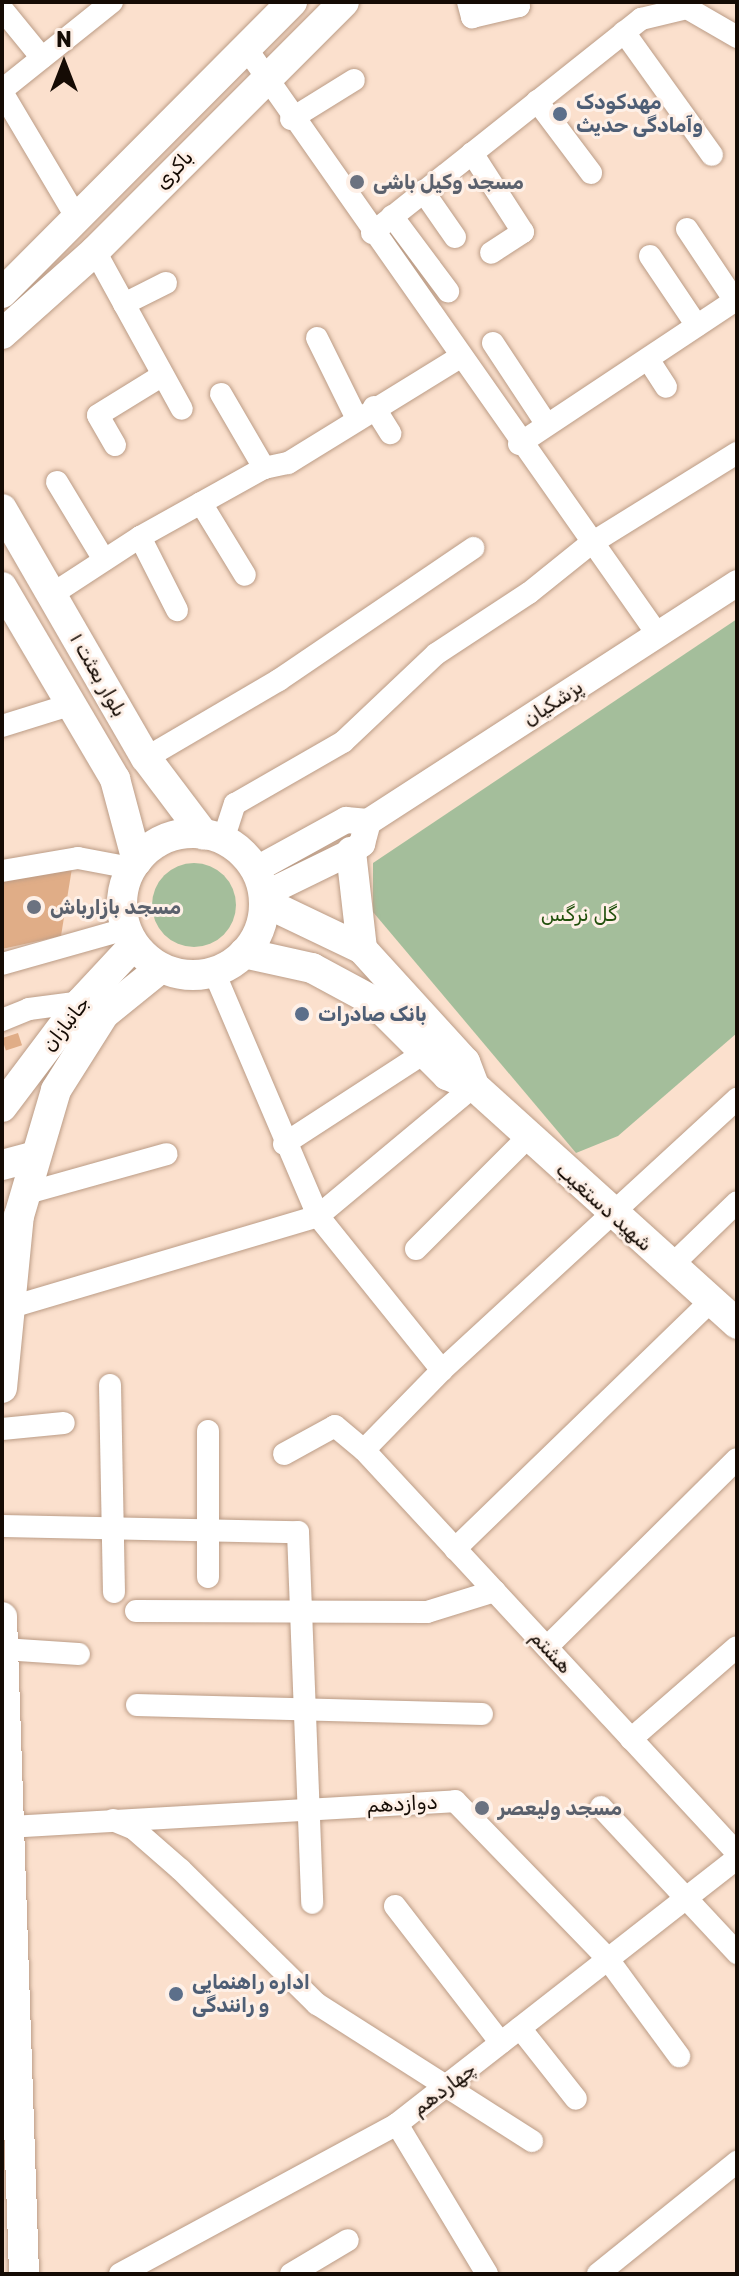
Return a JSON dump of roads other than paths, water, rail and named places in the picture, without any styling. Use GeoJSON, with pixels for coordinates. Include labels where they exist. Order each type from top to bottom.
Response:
{"type":"FeatureCollection","features":[{"type":"Feature","properties":{"kind":"main road","name":"باکری"},"geometry":{"type":"LineString","coordinates":[[2,334],[95,251],[266,76],[344,2]]}},
{"type":"Feature","properties":{"kind":"main road","name":"باکری"},"geometry":{"type":"LineString","coordinates":[[2,293],[246,48],[282,6]]}},
{"type":"Feature","properties":{"kind":"main road","name":"بلوار بعثت ۱"},"geometry":{"type":"LineString","coordinates":[[2,509],[146,758],[214,837]]}},
{"type":"Feature","properties":{"kind":"main road","name":"بلوار بعثت ۱"},"geometry":{"type":"LineString","coordinates":[[4,596],[115,779],[134,864]]}},
{"type":"Feature","properties":{"kind":"main road"},"geometry":{"type":"LineString","coordinates":[[261,889],[261,924],[244,953],[214,972],[178,974],[161,968],[130,937],[122,898],[134,864],[167,838],[214,837],[261,889],[362,949],[465,1062],[474,1086]]}},
{"type":"Feature","properties":{"kind":"main road"},"geometry":{"type":"LineString","coordinates":[[351,852],[362,949]]}},
{"type":"Feature","properties":{"kind":"main road","name":"جانبازان"},"geometry":{"type":"LineString","coordinates":[[2,1107],[130,937]]}},
{"type":"Feature","properties":{"kind":"main road"},"geometry":{"type":"LineString","coordinates":[[244,953],[312,968],[350,985],[447,1075],[474,1086]]}},
{"type":"Feature","properties":{"kind":"main road"},"geometry":{"type":"LineString","coordinates":[[2,1388],[15,1199],[35,1156],[56,1090],[104,1014],[161,968]]}},
{"type":"Feature","properties":{"kind":"main road","name":"شهید دستغیب"},"geometry":{"type":"LineString","coordinates":[[474,1086],[610,1214],[737,1324]]}},
{"type":"Feature","properties":{"kind":"main road"},"geometry":{"type":"LineString","coordinates":[[2,1165],[35,1156]]}},
{"type":"Feature","properties":{"kind":"main road"},"geometry":{"type":"LineString","coordinates":[[2,1617],[12,2201],[24,2274]]}},
{"type":"Feature","properties":{"kind":"street"},"geometry":{"type":"LineString","coordinates":[[78,220],[2,91],[112,2]]}},
{"type":"Feature","properties":{"kind":"street"},"geometry":{"type":"LineString","coordinates":[[468,2],[472,17],[519,6],[518,2]]}},
{"type":"Feature","properties":{"kind":"street"},"geometry":{"type":"LineString","coordinates":[[282,6],[300,45]]}},
{"type":"Feature","properties":{"kind":"street"},"geometry":{"type":"LineString","coordinates":[[372,233],[641,19],[664,7],[687,8],[737,37]]}},
{"type":"Feature","properties":{"kind":"street"},"geometry":{"type":"LineString","coordinates":[[2,9],[42,58]]}},
{"type":"Feature","properties":{"kind":"street"},"geometry":{"type":"LineString","coordinates":[[624,32],[712,155]]}},
{"type":"Feature","properties":{"kind":"street"},"geometry":{"type":"LineString","coordinates":[[246,48],[291,119],[519,444],[658,635]]}},
{"type":"Feature","properties":{"kind":"street"},"geometry":{"type":"LineString","coordinates":[[291,119],[354,80]]}},
{"type":"Feature","properties":{"kind":"street"},"geometry":{"type":"LineString","coordinates":[[537,101],[591,173]]}},
{"type":"Feature","properties":{"kind":"street"},"geometry":{"type":"LineString","coordinates":[[472,153],[523,232],[491,253]]}},
{"type":"Feature","properties":{"kind":"street"},"geometry":{"type":"LineString","coordinates":[[423,191],[455,237]]}},
{"type":"Feature","properties":{"kind":"street"},"geometry":{"type":"LineString","coordinates":[[392,216],[448,291]]}},
{"type":"Feature","properties":{"kind":"street"},"geometry":{"type":"LineString","coordinates":[[519,444],[736,300],[687,229]]}},
{"type":"Feature","properties":{"kind":"street"},"geometry":{"type":"LineString","coordinates":[[95,251],[182,409]]}},
{"type":"Feature","properties":{"kind":"street"},"geometry":{"type":"LineString","coordinates":[[650,256],[697,326]]}},
{"type":"Feature","properties":{"kind":"street"},"geometry":{"type":"LineString","coordinates":[[124,304],[166,283]]}},
{"type":"Feature","properties":{"kind":"street"},"geometry":{"type":"LineString","coordinates":[[317,338],[366,413],[390,433]]}},
{"type":"Feature","properties":{"kind":"street"},"geometry":{"type":"LineString","coordinates":[[493,343],[547,425]]}},
{"type":"Feature","properties":{"kind":"street"},"geometry":{"type":"LineString","coordinates":[[51,595],[140,537],[264,468],[288,463],[366,413],[406,396],[459,358]]}},
{"type":"Feature","properties":{"kind":"street"},"geometry":{"type":"LineString","coordinates":[[648,359],[666,387]]}},
{"type":"Feature","properties":{"kind":"street"},"geometry":{"type":"LineString","coordinates":[[115,445],[98,415],[163,375]]}},
{"type":"Feature","properties":{"kind":"street"},"geometry":{"type":"LineString","coordinates":[[221,394],[264,468]]}},
{"type":"Feature","properties":{"kind":"street"},"geometry":{"type":"LineString","coordinates":[[214,837],[235,804],[343,742],[436,654],[529,593],[590,544],[737,453]]}},
{"type":"Feature","properties":{"kind":"street"},"geometry":{"type":"LineString","coordinates":[[57,482],[104,560]]}},
{"type":"Feature","properties":{"kind":"street"},"geometry":{"type":"LineString","coordinates":[[201,503],[245,575]]}},
{"type":"Feature","properties":{"kind":"street"},"geometry":{"type":"LineString","coordinates":[[140,537],[177,610]]}},
{"type":"Feature","properties":{"kind":"street"},"geometry":{"type":"LineString","coordinates":[[146,758],[279,680],[473,548]]}},
{"type":"Feature","properties":{"kind":"street","name":"پزشکیان"},"geometry":{"type":"LineString","coordinates":[[261,889],[346,820],[368,822],[737,583]]}},
{"type":"Feature","properties":{"kind":"street"},"geometry":{"type":"LineString","coordinates":[[2,726],[72,704]]}},
{"type":"Feature","properties":{"kind":"street","name":"پزشکیان"},"geometry":{"type":"LineString","coordinates":[[351,852],[362,844],[368,822]]}},
{"type":"Feature","properties":{"kind":"street"},"geometry":{"type":"LineString","coordinates":[[261,889],[351,852]]}},
{"type":"Feature","properties":{"kind":"street"},"geometry":{"type":"LineString","coordinates":[[2,871],[78,858],[134,864]]}},
{"type":"Feature","properties":{"kind":"street"},"geometry":{"type":"LineString","coordinates":[[2,964],[130,937]]}},
{"type":"Feature","properties":{"kind":"street"},"geometry":{"type":"LineString","coordinates":[[214,972],[284,1144],[318,1216],[442,1370]]}},
{"type":"Feature","properties":{"kind":"street"},"geometry":{"type":"LineString","coordinates":[[2,1020],[29,1009],[81,1002]]}},
{"type":"Feature","properties":{"kind":"street"},"geometry":{"type":"LineString","coordinates":[[284,1144],[424,1053]]}},
{"type":"Feature","properties":{"kind":"street"},"geometry":{"type":"LineString","coordinates":[[8,1308],[318,1216],[474,1086]]}},
{"type":"Feature","properties":{"kind":"street"},"geometry":{"type":"LineString","coordinates":[[364,1450],[442,1370],[737,1099]]}},
{"type":"Feature","properties":{"kind":"street"},"geometry":{"type":"LineString","coordinates":[[416,1249],[527,1138]]}},
{"type":"Feature","properties":{"kind":"street"},"geometry":{"type":"LineString","coordinates":[[15,1199],[167,1154]]}},
{"type":"Feature","properties":{"kind":"street"},"geometry":{"type":"LineString","coordinates":[[670,1267],[737,1202]]}},
{"type":"Feature","properties":{"kind":"street"},"geometry":{"type":"LineString","coordinates":[[455,1549],[710,1302]]}},
{"type":"Feature","properties":{"kind":"street"},"geometry":{"type":"LineString","coordinates":[[110,1385],[114,1592]]}},
{"type":"Feature","properties":{"kind":"street"},"geometry":{"type":"LineString","coordinates":[[2,1429],[64,1423]]}},
{"type":"Feature","properties":{"kind":"street","name":"هشتم"},"geometry":{"type":"LineString","coordinates":[[284,1454],[335,1426],[364,1450],[737,1856]]}},
{"type":"Feature","properties":{"kind":"street"},"geometry":{"type":"LineString","coordinates":[[208,1431],[208,1577]]}},
{"type":"Feature","properties":{"kind":"street"},"geometry":{"type":"LineString","coordinates":[[547,1647],[737,1459]]}},
{"type":"Feature","properties":{"kind":"street"},"geometry":{"type":"LineString","coordinates":[[2,1526],[298,1532],[312,1903]]}},
{"type":"Feature","properties":{"kind":"street"},"geometry":{"type":"LineString","coordinates":[[136,1611],[427,1612],[495,1591]]}},
{"type":"Feature","properties":{"kind":"street"},"geometry":{"type":"LineString","coordinates":[[631,1739],[737,1647]]}},
{"type":"Feature","properties":{"kind":"street"},"geometry":{"type":"LineString","coordinates":[[3,1649],[79,1654]]}},
{"type":"Feature","properties":{"kind":"street"},"geometry":{"type":"LineString","coordinates":[[137,1705],[305,1706],[482,1714]]}},
{"type":"Feature","properties":{"kind":"street","name":"دوازدهم"},"geometry":{"type":"LineString","coordinates":[[7,1839],[110,1819],[455,1801],[607,1958],[679,2056]]}},
{"type":"Feature","properties":{"kind":"street"},"geometry":{"type":"LineString","coordinates":[[601,1807],[737,1953]]}},
{"type":"Feature","properties":{"kind":"street"},"geometry":{"type":"LineString","coordinates":[[110,1819],[134,1829],[181,1870],[317,2004],[532,2141]]}},
{"type":"Feature","properties":{"kind":"street","name":"چهاردهم"},"geometry":{"type":"LineString","coordinates":[[120,2274],[397,2124],[450,2087],[684,1895],[737,1856]]}},
{"type":"Feature","properties":{"kind":"street"},"geometry":{"type":"LineString","coordinates":[[395,1906],[501,2043]]}},
{"type":"Feature","properties":{"kind":"street"},"geometry":{"type":"LineString","coordinates":[[520,2028],[576,2099]]}},
{"type":"Feature","properties":{"kind":"street"},"geometry":{"type":"LineString","coordinates":[[397,2124],[487,2274]]}},
{"type":"Feature","properties":{"kind":"street"},"geometry":{"type":"LineString","coordinates":[[598,2274],[737,2162]]}},
{"type":"Feature","properties":{"kind":"street"},"geometry":{"type":"LineString","coordinates":[[291,2274],[348,2240]]}},
{"type":"Feature","properties":{"kind":"place","name":"مهدکودک وآمادگی حدیث"},"geometry":{"type":"Point","coordinates":[560,114]}},
{"type":"Feature","properties":{"kind":"place","name":"مسجد وکیل باشی"},"geometry":{"type":"Point","coordinates":[357,182]}},
{"type":"Feature","properties":{"kind":"place","name":"مسجد بازارباش"},"geometry":{"type":"Point","coordinates":[34,907]}},
{"type":"Feature","properties":{"kind":"place","name":"بانک صادرات"},"geometry":{"type":"Point","coordinates":[302,1014]}},
{"type":"Feature","properties":{"kind":"place","name":"مسجد ولیعصر"},"geometry":{"type":"Point","coordinates":[482,1808]}},
{"type":"Feature","properties":{"kind":"place","name":"اداره راهنمایی و رانندگی"},"geometry":{"type":"Point","coordinates":[176,1994]}},
{"type":"Feature","properties":{"kind":"park label","name":"گل نرگس"},"geometry":{"type":"Point","coordinates":[579,914]}}]}
